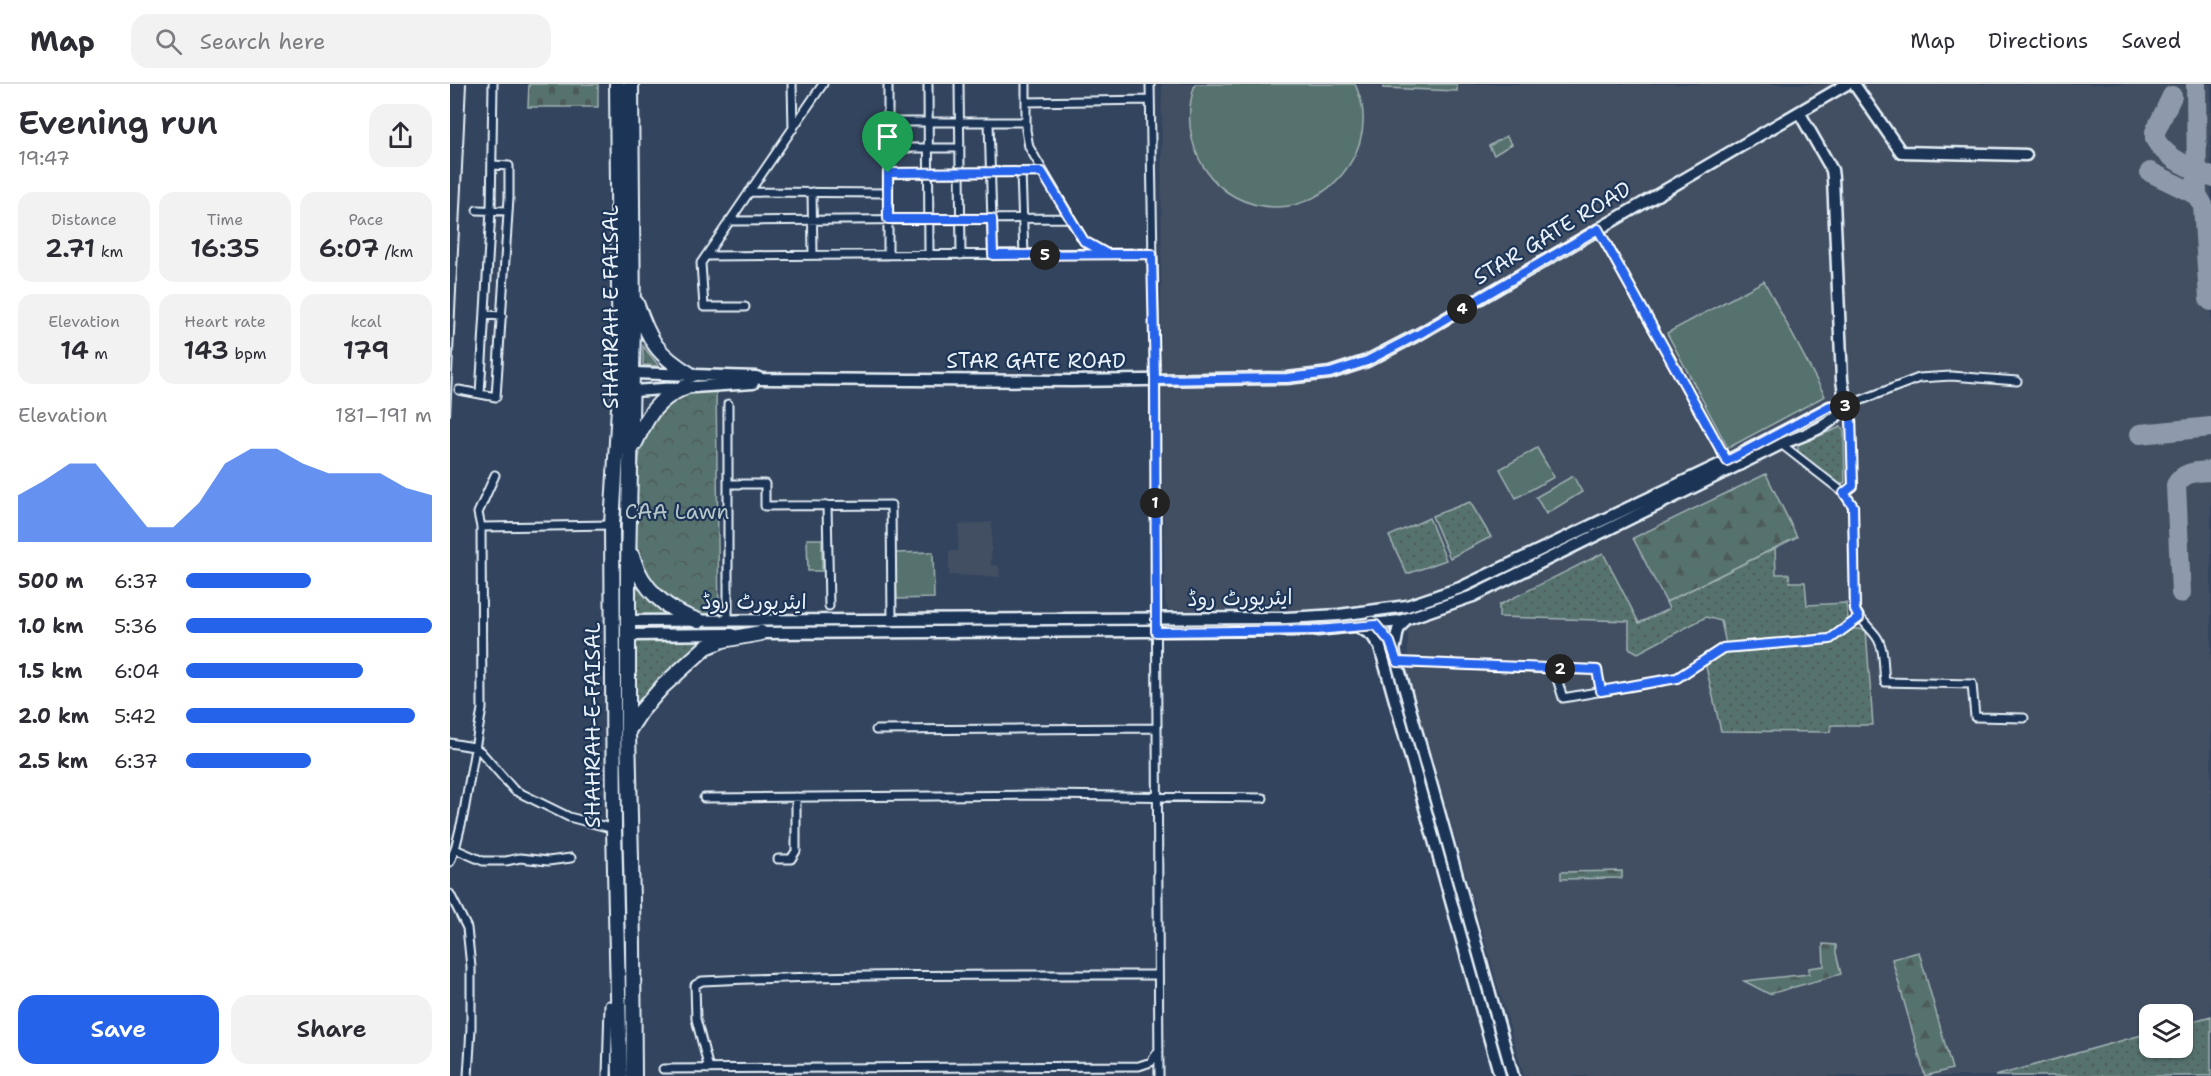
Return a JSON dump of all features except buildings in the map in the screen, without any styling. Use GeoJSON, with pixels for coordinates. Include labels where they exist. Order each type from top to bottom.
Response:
{"type":"FeatureCollection","features":[{"type":"Feature","properties":{"kind":"highway"},"geometry":{"type":"LineString","coordinates":[[610,84],[617,103]]}},
{"type":"Feature","properties":{"kind":"highway"},"geometry":{"type":"LineString","coordinates":[[616,84],[617,103]]}},
{"type":"Feature","properties":{"kind":"highway","name":"SHAHRAH E FAISAL"},"geometry":{"type":"LineString","coordinates":[[626,373],[633,293],[631,84]]}},
{"type":"Feature","properties":{"kind":"highway","name":"SHAHRAH E FAISAL"},"geometry":{"type":"LineString","coordinates":[[617,103],[626,373],[633,391],[632,449]]}},
{"type":"Feature","properties":{"kind":"highway"},"geometry":{"type":"LineString","coordinates":[[632,449],[646,420],[656,406],[688,381],[650,340],[633,293]]}},
{"type":"Feature","properties":{"kind":"highway","name":"SHAHRAH-E-FAISAL"},"geometry":{"type":"LineString","coordinates":[[620,1076],[614,829],[612,525],[626,373]]}},
{"type":"Feature","properties":{"kind":"highway","name":"SHAHRAH-E-FAISAL"},"geometry":{"type":"LineString","coordinates":[[632,449],[629,521],[628,732],[634,1076]]}},
{"type":"Feature","properties":{"kind":"highway"},"geometry":{"type":"LineString","coordinates":[[629,521],[632,554],[637,572],[666,607],[699,621]]}},
{"type":"Feature","properties":{"kind":"highway"},"geometry":{"type":"LineString","coordinates":[[628,732],[641,711],[663,686],[706,647],[723,640],[761,633]]}},
{"type":"Feature","properties":{"kind":"main road","name":"STAR GATE ROAD"},"geometry":{"type":"LineString","coordinates":[[633,391],[688,381],[756,377],[761,379],[879,381],[1155,380],[1287,378],[1330,373],[1359,364],[1421,333],[1846,84]]}},
{"type":"Feature","properties":{"kind":"main road"},"geometry":{"type":"LineString","coordinates":[[1854,84],[1900,152],[2026,155]]}},
{"type":"Feature","properties":{"kind":"main road"},"geometry":{"type":"LineString","coordinates":[[1609,524],[1688,485],[1822,428],[1836,419],[1846,406],[1842,380],[1832,170],[1799,112]]}},
{"type":"Feature","properties":{"kind":"main road","name":"STAR GATE ROAD"},"geometry":{"type":"LineString","coordinates":[[626,373],[688,381]]}},
{"type":"Feature","properties":{"kind":"main road"},"geometry":{"type":"LineString","coordinates":[[1688,485],[1727,461],[1830,406],[1846,406]]}},
{"type":"Feature","properties":{"kind":"main road","name":"ایئرپورٹ روڈ"},"geometry":{"type":"LineString","coordinates":[[628,628],[699,621],[1286,618],[1356,613],[1407,606],[1460,588],[1609,524]]}},
{"type":"Feature","properties":{"kind":"main road","name":"ایئرپورٹ روڈ"},"geometry":{"type":"LineString","coordinates":[[628,628],[761,633],[1156,632],[1317,630],[1359,627],[1407,619],[1473,596],[1609,524]]}},
{"type":"Feature","properties":{"kind":"main road"},"geometry":{"type":"LineString","coordinates":[[1380,647],[1391,622],[1407,606]]}},
{"type":"Feature","properties":{"kind":"main road"},"geometry":{"type":"LineString","coordinates":[[1356,613],[1376,625],[1385,634],[1395,656],[1513,1076]]}},
{"type":"Feature","properties":{"kind":"main road"},"geometry":{"type":"LineString","coordinates":[[1395,656],[1398,630],[1407,619]]}},
{"type":"Feature","properties":{"kind":"main road"},"geometry":{"type":"LineString","coordinates":[[1359,627],[1371,635],[1380,647],[1500,1076]]}},
{"type":"Feature","properties":{"kind":"street"},"geometry":{"type":"LineString","coordinates":[[480,394],[493,165],[493,84]]}},
{"type":"Feature","properties":{"kind":"street"},"geometry":{"type":"LineString","coordinates":[[792,84],[793,129]]}},
{"type":"Feature","properties":{"kind":"street"},"geometry":{"type":"LineString","coordinates":[[745,307],[704,307],[701,263],[823,84]]}},
{"type":"Feature","properties":{"kind":"street"},"geometry":{"type":"LineString","coordinates":[[888,84],[888,255]]}},
{"type":"Feature","properties":{"kind":"street"},"geometry":{"type":"LineString","coordinates":[[928,84],[929,255]]}},
{"type":"Feature","properties":{"kind":"street"},"geometry":{"type":"LineString","coordinates":[[959,84],[961,255]]}},
{"type":"Feature","properties":{"kind":"street"},"geometry":{"type":"LineString","coordinates":[[1026,84],[1026,122],[1029,147],[1084,241],[1107,254]]}},
{"type":"Feature","properties":{"kind":"street"},"geometry":{"type":"LineString","coordinates":[[1150,84],[1155,380],[1159,1076]]}},
{"type":"Feature","properties":{"kind":"street"},"geometry":{"type":"LineString","coordinates":[[1026,102],[1150,100]]}},
{"type":"Feature","properties":{"kind":"street"},"geometry":{"type":"LineString","coordinates":[[888,122],[1026,122]]}},
{"type":"Feature","properties":{"kind":"street"},"geometry":{"type":"LineString","coordinates":[[989,122],[993,255]]}},
{"type":"Feature","properties":{"kind":"street"},"geometry":{"type":"LineString","coordinates":[[889,148],[960,148]]}},
{"type":"Feature","properties":{"kind":"street"},"geometry":{"type":"LineString","coordinates":[[459,390],[496,397],[509,166],[493,165]]}},
{"type":"Feature","properties":{"kind":"street"},"geometry":{"type":"LineString","coordinates":[[1022,172],[1024,255]]}},
{"type":"Feature","properties":{"kind":"street"},"geometry":{"type":"LineString","coordinates":[[888,173],[1042,172]]}},
{"type":"Feature","properties":{"kind":"street"},"geometry":{"type":"LineString","coordinates":[[749,192],[888,193]]}},
{"type":"Feature","properties":{"kind":"street"},"geometry":{"type":"LineString","coordinates":[[812,192],[813,255]]}},
{"type":"Feature","properties":{"kind":"street"},"geometry":{"type":"LineString","coordinates":[[477,210],[508,211]]}},
{"type":"Feature","properties":{"kind":"street"},"geometry":{"type":"LineString","coordinates":[[729,221],[1070,218]]}},
{"type":"Feature","properties":{"kind":"street"},"geometry":{"type":"LineString","coordinates":[[1598,229],[1727,461]]}},
{"type":"Feature","properties":{"kind":"street"},"geometry":{"type":"LineString","coordinates":[[706,256],[1152,254]]}},
{"type":"Feature","properties":{"kind":"street"},"geometry":{"type":"LineString","coordinates":[[485,315],[502,316]]}},
{"type":"Feature","properties":{"kind":"street"},"geometry":{"type":"LineString","coordinates":[[1844,493],[1853,486],[1851,425],[1846,406],[1919,378],[1951,376],[2017,381]]}},
{"type":"Feature","properties":{"kind":"street"},"geometry":{"type":"LineString","coordinates":[[728,404],[728,621]]}},
{"type":"Feature","properties":{"kind":"street"},"geometry":{"type":"LineString","coordinates":[[1782,444],[1844,493],[1853,506],[1855,610],[1882,646],[1885,682],[1972,684],[1975,717],[2024,718]]}},
{"type":"Feature","properties":{"kind":"street"},"geometry":{"type":"LineString","coordinates":[[450,862],[456,849],[472,775],[474,747],[482,709],[481,527],[478,513],[495,475]]}},
{"type":"Feature","properties":{"kind":"street"},"geometry":{"type":"LineString","coordinates":[[728,484],[765,484],[765,506],[891,505],[892,621]]}},
{"type":"Feature","properties":{"kind":"street"},"geometry":{"type":"LineString","coordinates":[[827,505],[829,606]]}},
{"type":"Feature","properties":{"kind":"street"},"geometry":{"type":"LineString","coordinates":[[481,527],[612,525]]}},
{"type":"Feature","properties":{"kind":"street"},"geometry":{"type":"LineString","coordinates":[[1554,669],[1563,698],[1677,678],[1723,648],[1830,639],[1859,618]]}},
{"type":"Feature","properties":{"kind":"street"},"geometry":{"type":"LineString","coordinates":[[1395,656],[1554,669],[1597,670],[1601,691]]}},
{"type":"Feature","properties":{"kind":"street"},"geometry":{"type":"LineString","coordinates":[[876,730],[1156,728]]}},
{"type":"Feature","properties":{"kind":"street"},"geometry":{"type":"LineString","coordinates":[[450,743],[474,747],[514,790],[569,817],[614,829]]}},
{"type":"Feature","properties":{"kind":"street"},"geometry":{"type":"LineString","coordinates":[[704,798],[1001,795],[1263,798]]}},
{"type":"Feature","properties":{"kind":"street"},"geometry":{"type":"LineString","coordinates":[[778,860],[791,859],[796,851],[796,797]]}},
{"type":"Feature","properties":{"kind":"street"},"geometry":{"type":"LineString","coordinates":[[456,849],[483,861],[506,861],[520,858],[548,861],[571,858]]}},
{"type":"Feature","properties":{"kind":"street"},"geometry":{"type":"LineString","coordinates":[[450,894],[467,928],[471,967],[468,1076]]}},
{"type":"Feature","properties":{"kind":"street"},"geometry":{"type":"LineString","coordinates":[[709,1069],[696,1019],[695,985],[702,981],[939,975],[1158,975]]}},
{"type":"Feature","properties":{"kind":"street"},"geometry":{"type":"LineString","coordinates":[[606,1076],[609,1005]]}},
{"type":"Feature","properties":{"kind":"street"},"geometry":{"type":"LineString","coordinates":[[663,1069],[1139,1066],[1151,1062],[1159,1050]]}},
{"type":"Feature","properties":{"kind":"shaded area"},"geometry":{"type":"Polygon","coordinates":[[[1162,84],[2211,84],[2211,1076],[1524,1076],[1408,673],[1408,640],[1403,600],[1345,609],[1168,610],[1165,601],[1161,384],[1162,84]]]}},
{"type":"Feature","properties":{"kind":"shaded area"},"geometry":{"type":"Polygon","coordinates":[[[992,522],[991,565],[999,566],[1000,577],[949,575],[949,551],[958,551],[959,525],[992,522]]]}},
{"type":"Feature","properties":{"kind":"green space"},"geometry":{"type":"Polygon","coordinates":[[[529,84],[598,84],[598,107],[528,107],[529,84]]]}},
{"type":"Feature","properties":{"kind":"green space"},"geometry":{"type":"Polygon","coordinates":[[[1195,84],[1355,84],[1362,106],[1363,124],[1360,142],[1353,159],[1329,188],[1313,198],[1296,204],[1278,207],[1255,204],[1234,196],[1217,184],[1204,168],[1195,149],[1190,128],[1190,106],[1195,84]]]}},
{"type":"Feature","properties":{"kind":"green space"},"geometry":{"type":"Polygon","coordinates":[[[1383,84],[1457,84],[1457,91],[1383,88],[1383,84]]]}},
{"type":"Feature","properties":{"kind":"green space"},"geometry":{"type":"Polygon","coordinates":[[[1506,136],[1512,144],[1494,155],[1489,146],[1506,136]]]}},
{"type":"Feature","properties":{"kind":"green space"},"geometry":{"type":"Polygon","coordinates":[[[1764,281],[1825,396],[1728,448],[1667,333],[1764,281]]]}},
{"type":"Feature","properties":{"kind":"green space"},"geometry":{"type":"Polygon","coordinates":[[[643,346],[659,366],[643,365],[643,346]]]}},
{"type":"Feature","properties":{"kind":"green space","name":"CAA Lawn"},"geometry":{"type":"Polygon","coordinates":[[[716,388],[719,616],[681,608],[660,593],[644,572],[636,544],[638,473],[643,439],[647,430],[661,406],[667,402],[694,391],[716,388]]]}},
{"type":"Feature","properties":{"kind":"green space"},"geometry":{"type":"Polygon","coordinates":[[[1841,427],[1844,430],[1845,482],[1840,485],[1798,456],[1798,444],[1841,427]]]}},
{"type":"Feature","properties":{"kind":"green space"},"geometry":{"type":"Polygon","coordinates":[[[1537,448],[1554,477],[1516,498],[1500,469],[1537,448]]]}},
{"type":"Feature","properties":{"kind":"green space"},"geometry":{"type":"Polygon","coordinates":[[[1766,474],[1797,537],[1666,602],[1633,538],[1766,474]]]}},
{"type":"Feature","properties":{"kind":"green space"},"geometry":{"type":"Polygon","coordinates":[[[1573,476],[1582,492],[1546,514],[1536,497],[1573,476]]]}},
{"type":"Feature","properties":{"kind":"green space"},"geometry":{"type":"Polygon","coordinates":[[[1470,502],[1491,537],[1450,558],[1432,516],[1470,502]]]}},
{"type":"Feature","properties":{"kind":"green space"},"geometry":{"type":"Polygon","coordinates":[[[1429,518],[1446,560],[1407,574],[1389,536],[1429,518]]]}},
{"type":"Feature","properties":{"kind":"green space"},"geometry":{"type":"Polygon","coordinates":[[[807,539],[822,539],[822,571],[808,571],[807,539]]]}},
{"type":"Feature","properties":{"kind":"green space"},"geometry":{"type":"Polygon","coordinates":[[[1775,548],[1776,574],[1789,574],[1790,582],[1805,582],[1807,605],[1846,603],[1848,619],[1843,627],[1829,637],[1769,643],[1726,644],[1721,621],[1706,617],[1638,653],[1629,648],[1629,621],[1499,617],[1499,605],[1603,553],[1639,623],[1669,609],[1666,602],[1775,548]]]}},
{"type":"Feature","properties":{"kind":"green space"},"geometry":{"type":"Polygon","coordinates":[[[933,552],[934,598],[897,599],[895,553],[933,552]]]}},
{"type":"Feature","properties":{"kind":"green space"},"geometry":{"type":"Polygon","coordinates":[[[637,578],[672,617],[634,615],[634,580],[637,578]]]}},
{"type":"Feature","properties":{"kind":"green space"},"geometry":{"type":"Polygon","coordinates":[[[1850,628],[1866,630],[1873,725],[1831,725],[1830,732],[1721,731],[1706,667],[1710,659],[1722,652],[1735,649],[1831,642],[1850,628]]]}},
{"type":"Feature","properties":{"kind":"green space"},"geometry":{"type":"Polygon","coordinates":[[[711,636],[639,703],[636,701],[635,642],[637,637],[711,636]]]}},
{"type":"Feature","properties":{"kind":"green space"},"geometry":{"type":"Polygon","coordinates":[[[1622,871],[1622,878],[1561,879],[1561,872],[1622,871]]]}},
{"type":"Feature","properties":{"kind":"green space"},"geometry":{"type":"Polygon","coordinates":[[[1823,944],[1836,945],[1841,974],[1769,994],[1744,981],[1809,974],[1809,968],[1824,966],[1823,944]]]}},
{"type":"Feature","properties":{"kind":"green space"},"geometry":{"type":"Polygon","coordinates":[[[1919,952],[1952,1069],[1925,1076],[1892,959],[1919,952]]]}},
{"type":"Feature","properties":{"kind":"green space"},"geometry":{"type":"Polygon","coordinates":[[[2211,1016],[2211,1076],[1995,1076],[2139,1036],[2139,1058],[2193,1058],[2193,1021],[2211,1016]]]}},
{"type":"Feature","properties":{"kind":"taxiway"},"geometry":{"type":"LineString","coordinates":[[2196,84],[2197,195],[2203,205],[2209,299],[2211,301]]}},
{"type":"Feature","properties":{"kind":"taxiway"},"geometry":{"type":"LineString","coordinates":[[2172,96],[2155,132],[2155,139],[2172,157],[2211,177]]}},
{"type":"Feature","properties":{"kind":"taxiway"},"geometry":{"type":"LineString","coordinates":[[2150,172],[2197,195]]}},
{"type":"Feature","properties":{"kind":"taxiway"},"geometry":{"type":"LineString","coordinates":[[2140,434],[2211,427]]}},
{"type":"Feature","properties":{"kind":"taxiway"},"geometry":{"type":"LineString","coordinates":[[2181,593],[2176,485],[2187,475],[2211,471]]}},
{"type":"Feature","properties":{"kind":"railway"},"geometry":{"type":"LineString","coordinates":[[450,415],[466,84]]}},
{"type":"Feature","properties":{"kind":"route"},"geometry":{"type":"LineString","coordinates":[[888,173],[888,219],[992,219],[993,255],[1152,254],[1155,380],[1287,378],[1330,373],[1367,361],[1421,333],[1598,229],[1727,461],[1830,406],[1846,406],[1851,417],[1853,486],[1844,493],[1853,506],[1855,610],[1859,618],[1830,639],[1723,648],[1677,678],[1601,691],[1597,670],[1397,662],[1390,642],[1376,625],[1317,630],[1156,632],[1152,254],[1107,254],[1084,241],[1042,172],[888,173]]}}]}
